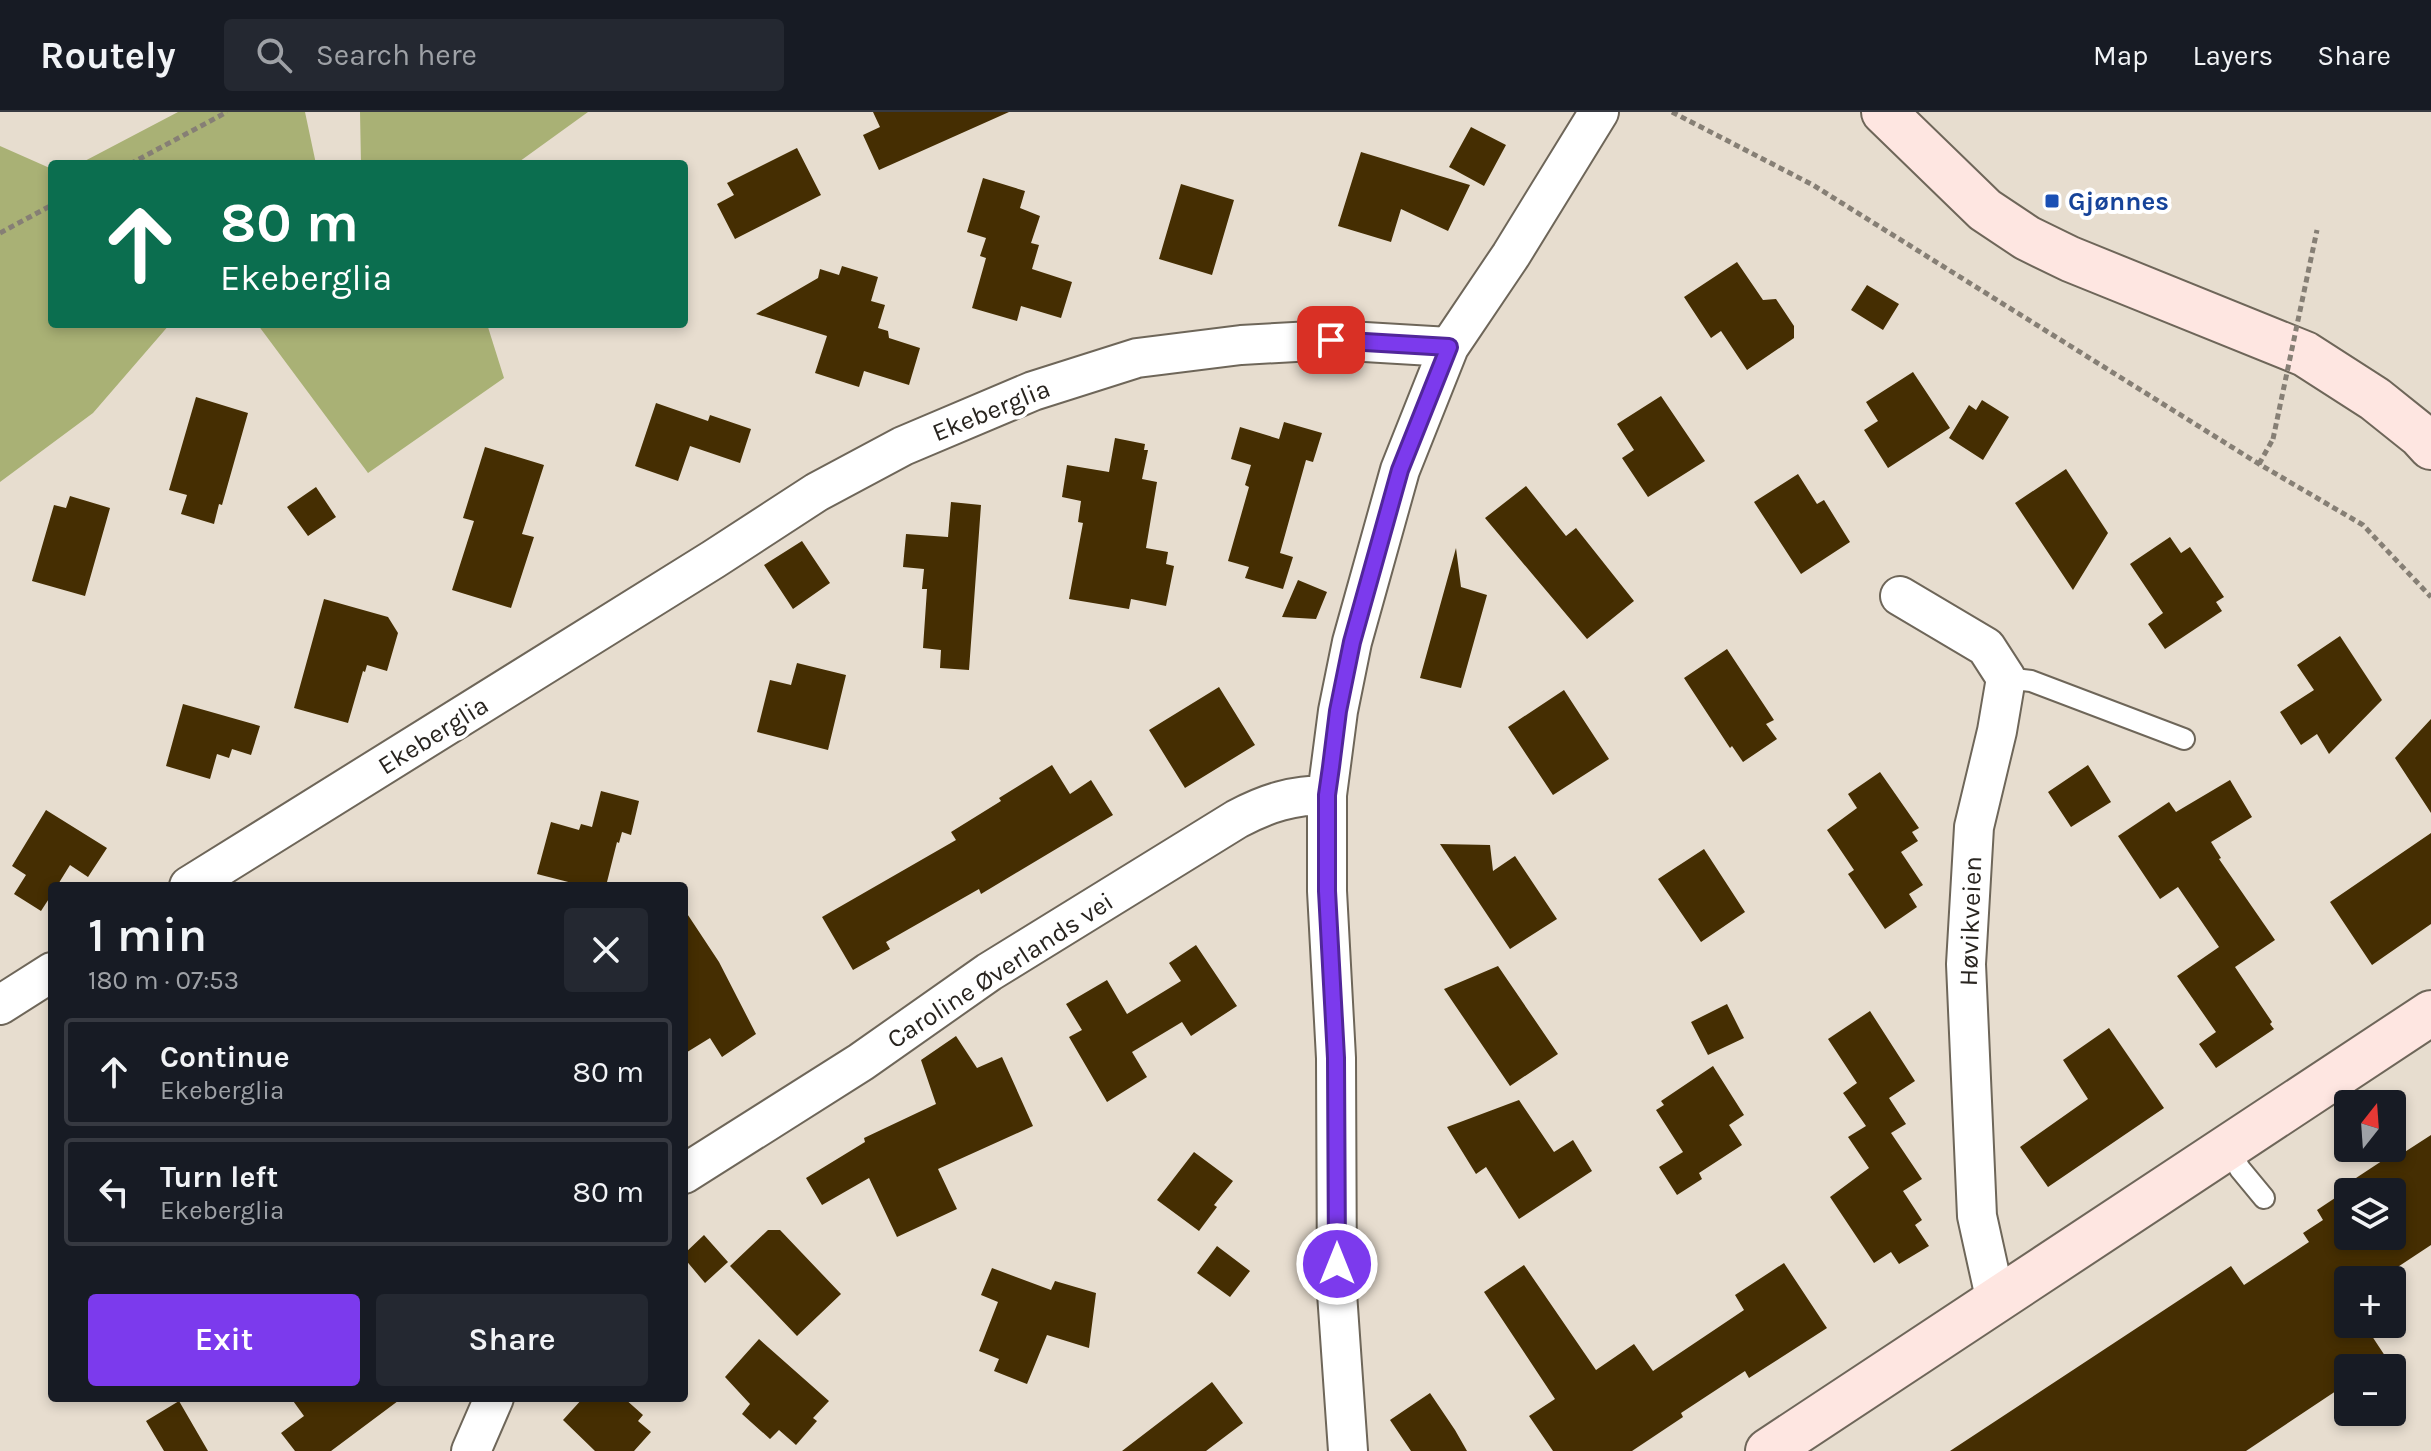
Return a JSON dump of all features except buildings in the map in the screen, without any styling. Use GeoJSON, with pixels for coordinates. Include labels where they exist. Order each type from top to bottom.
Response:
{"type":"FeatureCollection","features":[{"type":"Feature","properties":{"kind":"main road"},"geometry":{"type":"LineString","coordinates":[[1884,112],[1985,210],[2027,238],[2070,259],[2305,354],[2375,399],[2431,447]]}},
{"type":"Feature","properties":{"kind":"main road"},"geometry":{"type":"LineString","coordinates":[[1928,112],[1931,156]]}},
{"type":"Feature","properties":{"kind":"main road"},"geometry":{"type":"LineString","coordinates":[[1768,1451],[2431,1013]]}},
{"type":"Feature","properties":{"kind":"street"},"geometry":{"type":"LineString","coordinates":[[1348,1451],[1337,1293],[1336,1058],[1327,891],[1327,795],[1338,711],[1352,642],[1400,470],[1449,347],[1511,255],[1599,112]]}},
{"type":"Feature","properties":{"kind":"street","name":"Ekeberglia"},"geometry":{"type":"LineString","coordinates":[[195,882],[688,576],[817,492],[903,446],[1033,391],[1137,358],[1241,345],[1331,340],[1449,347]]}},
{"type":"Feature","properties":{"kind":"street"},"geometry":{"type":"LineString","coordinates":[[1900,596],[1986,647],[2006,678]]}},
{"type":"Feature","properties":{"kind":"street","name":"Høvikveien"},"geometry":{"type":"LineString","coordinates":[[1996,1302],[1977,1216],[1966,964],[1974,827],[2006,678]]}},
{"type":"Feature","properties":{"kind":"street","name":"Caroline Øverlands vei"},"geometry":{"type":"LineString","coordinates":[[688,1171],[861,1062],[989,972],[1237,819],[1268,803],[1301,795],[1327,795]]}},
{"type":"Feature","properties":{"kind":"street"},"geometry":{"type":"LineString","coordinates":[[0,1005],[48,975]]}},
{"type":"Feature","properties":{"kind":"street"},"geometry":{"type":"LineString","coordinates":[[471,1451],[492,1402]]}},
{"type":"Feature","properties":{"kind":"lane"},"geometry":{"type":"LineString","coordinates":[[2006,678],[2031,681],[2184,739]]}},
{"type":"Feature","properties":{"kind":"lane"},"geometry":{"type":"LineString","coordinates":[[2228,1148],[2240,1169],[2264,1198]]}},
{"type":"Feature","properties":{"kind":"path"},"geometry":{"type":"LineString","coordinates":[[137,160],[227,112]]}},
{"type":"Feature","properties":{"kind":"path"},"geometry":{"type":"LineString","coordinates":[[1672,112],[1813,185],[2259,464],[2363,525],[2431,597]]}},
{"type":"Feature","properties":{"kind":"path"},"geometry":{"type":"LineString","coordinates":[[0,233],[48,207]]}},
{"type":"Feature","properties":{"kind":"path"},"geometry":{"type":"LineString","coordinates":[[2259,464],[2273,439],[2317,230]]}},
{"type":"Feature","properties":{"kind":"green space"},"geometry":{"type":"Polygon","coordinates":[[[178,112],[305,112],[315,160],[87,160],[178,112]]]}},
{"type":"Feature","properties":{"kind":"green space"},"geometry":{"type":"Polygon","coordinates":[[[360,112],[588,112],[522,160],[361,160],[360,112]]]}},
{"type":"Feature","properties":{"kind":"green space"},"geometry":{"type":"Polygon","coordinates":[[[0,146],[48,167],[48,328],[167,328],[93,413],[0,482],[0,146]]]}},
{"type":"Feature","properties":{"kind":"green space"},"geometry":{"type":"Polygon","coordinates":[[[260,328],[488,328],[504,378],[368,473],[260,328]]]}},
{"type":"Feature","properties":{"kind":"place","name":"Gjønnes"},"geometry":{"type":"Point","coordinates":[2052,201]}},
{"type":"Feature","properties":{"kind":"route"},"geometry":{"type":"LineString","coordinates":[[1331,340],[1449,347],[1400,470],[1352,642],[1338,711],[1327,795],[1327,891],[1336,1058],[1337,1264]]}}]}
